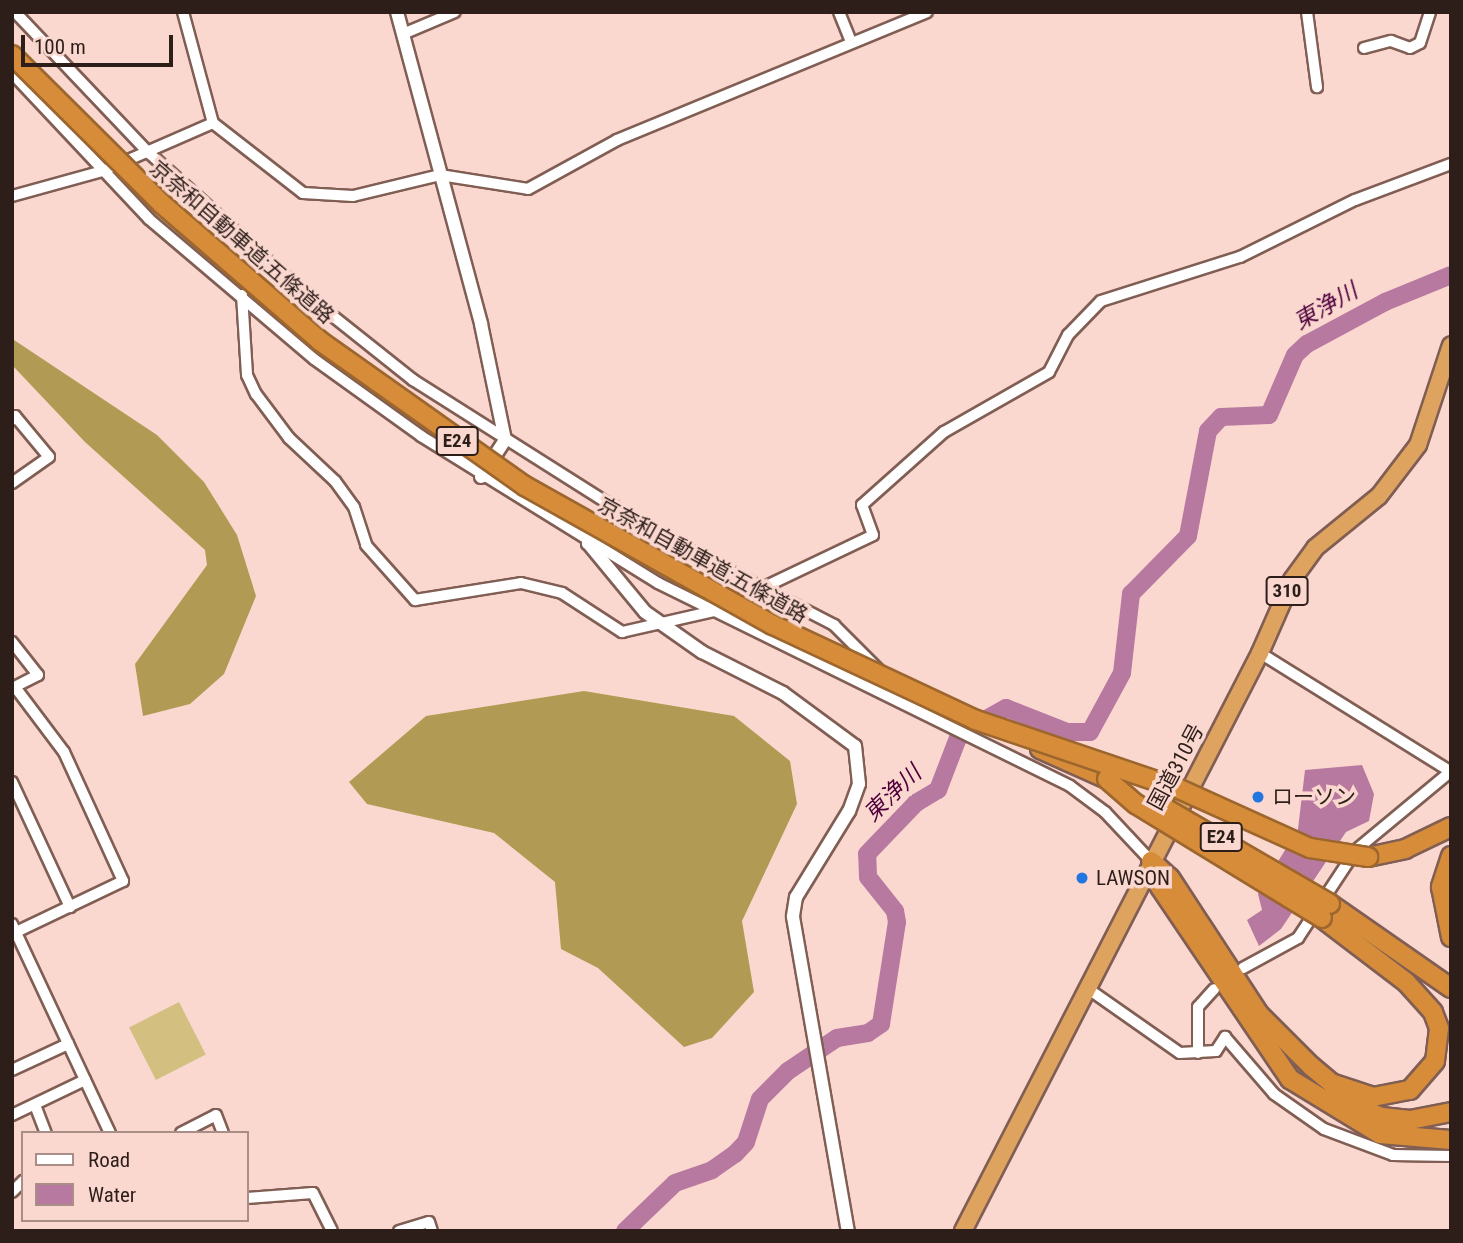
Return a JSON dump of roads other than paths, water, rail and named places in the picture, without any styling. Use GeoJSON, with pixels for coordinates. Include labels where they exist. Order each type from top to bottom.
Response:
{"type":"FeatureCollection","features":[{"type":"Feature","properties":{"kind":"highway","name":"京奈和自動車道;五條道路"},"geometry":{"type":"LineString","coordinates":[[12,55],[182,223],[320,341],[427,420],[525,486],[708,591],[976,720],[1107,779],[1136,804],[1326,911]]}},
{"type":"Feature","properties":{"kind":"highway","name":"国道310号"},"geometry":{"type":"LineString","coordinates":[[963,1231],[1260,653],[1292,580],[1315,548],[1378,496],[1418,446],[1451,345]]}},
{"type":"Feature","properties":{"kind":"highway"},"geometry":{"type":"LineString","coordinates":[[976,720],[1177,788],[1310,848],[1368,856],[1405,849],[1451,827]]}},
{"type":"Feature","properties":{"kind":"highway"},"geometry":{"type":"LineString","coordinates":[[1451,856],[1441,887],[1451,937]]}},
{"type":"Feature","properties":{"kind":"highway"},"geometry":{"type":"LineString","coordinates":[[1151,861],[1170,878],[1297,1069],[1325,1095],[1382,1117],[1410,1120],[1451,1112]]}},
{"type":"Feature","properties":{"kind":"highway"},"geometry":{"type":"LineString","coordinates":[[1151,861],[1160,887],[1290,1079],[1348,1120],[1380,1134],[1451,1140]]}},
{"type":"Feature","properties":{"kind":"highway"},"geometry":{"type":"LineString","coordinates":[[1259,1014],[1331,1083],[1356,1093],[1398,1095],[1431,1070],[1439,1028],[1425,998],[1326,911]]}},
{"type":"Feature","properties":{"kind":"highway"},"geometry":{"type":"LineString","coordinates":[[1326,911],[1451,988]]}},
{"type":"Feature","properties":{"kind":"highway"},"geometry":{"type":"LineString","coordinates":[[1348,1120],[1390,1125],[1451,1122]]}},
{"type":"Feature","properties":{"kind":"street"},"geometry":{"type":"LineString","coordinates":[[15,12],[149,153],[364,341],[505,440],[613,506],[848,634],[877,665],[894,697]]}},
{"type":"Feature","properties":{"kind":"street"},"geometry":{"type":"LineString","coordinates":[[183,12],[213,122],[303,193],[353,196],[440,175],[528,189],[617,141],[851,41],[927,12]]}},
{"type":"Feature","properties":{"kind":"street"},"geometry":{"type":"LineString","coordinates":[[397,12],[505,440],[481,477]]}},
{"type":"Feature","properties":{"kind":"street"},"geometry":{"type":"LineString","coordinates":[[403,34],[455,12]]}},
{"type":"Feature","properties":{"kind":"street"},"geometry":{"type":"LineString","coordinates":[[839,12],[851,41]]}},
{"type":"Feature","properties":{"kind":"street"},"geometry":{"type":"LineString","coordinates":[[1307,12],[1317,86]]}},
{"type":"Feature","properties":{"kind":"street"},"geometry":{"type":"LineString","coordinates":[[1364,48],[1391,41],[1410,48],[1420,43],[1430,12]]}},
{"type":"Feature","properties":{"kind":"street"},"geometry":{"type":"LineString","coordinates":[[12,73],[149,219],[242,295],[314,359],[481,477],[588,543],[714,611],[894,697],[1070,786],[1105,812],[1151,861]]}},
{"type":"Feature","properties":{"kind":"street"},"geometry":{"type":"LineString","coordinates":[[12,196],[103,171],[149,153],[213,122]]}},
{"type":"Feature","properties":{"kind":"street"},"geometry":{"type":"LineString","coordinates":[[242,295],[247,375],[256,394],[289,438],[335,481],[354,507],[366,545],[415,600],[521,583],[562,593],[622,632],[662,626],[714,611],[873,535],[862,505],[944,432],[1049,372],[1068,335],[1101,301],[1240,257],[1355,200],[1451,164]]}},
{"type":"Feature","properties":{"kind":"street"},"geometry":{"type":"LineString","coordinates":[[12,420],[15,416],[49,457],[12,483]]}},
{"type":"Feature","properties":{"kind":"street"},"geometry":{"type":"LineString","coordinates":[[588,543],[613,506]]}},
{"type":"Feature","properties":{"kind":"street"},"geometry":{"type":"LineString","coordinates":[[588,543],[662,626],[783,693],[855,746],[859,784],[852,802],[796,897],[793,917],[811,1040],[848,1231]]}},
{"type":"Feature","properties":{"kind":"street"},"geometry":{"type":"LineString","coordinates":[[12,642],[38,675],[14,688],[64,752],[123,881],[70,907],[14,928],[109,1131]]}},
{"type":"Feature","properties":{"kind":"street"},"geometry":{"type":"LineString","coordinates":[[1243,968],[1298,938],[1356,850],[1450,772],[1260,653]]}},
{"type":"Feature","properties":{"kind":"street"},"geometry":{"type":"LineString","coordinates":[[12,782],[70,907]]}},
{"type":"Feature","properties":{"kind":"street"},"geometry":{"type":"LineString","coordinates":[[1087,988],[1180,1053],[1216,1051],[1225,1037],[1274,1094],[1324,1129],[1393,1155],[1451,1156]]}},
{"type":"Feature","properties":{"kind":"street"},"geometry":{"type":"LineString","coordinates":[[1198,1053],[1198,1007],[1214,989]]}},
{"type":"Feature","properties":{"kind":"street"},"geometry":{"type":"LineString","coordinates":[[13,1068],[68,1044]]}},
{"type":"Feature","properties":{"kind":"street"},"geometry":{"type":"LineString","coordinates":[[12,1115],[85,1080]]}},
{"type":"Feature","properties":{"kind":"street"},"geometry":{"type":"LineString","coordinates":[[35,1105],[45,1131]]}},
{"type":"Feature","properties":{"kind":"street"},"geometry":{"type":"LineString","coordinates":[[185,1131],[216,1115],[222,1131]]}},
{"type":"Feature","properties":{"kind":"street"},"geometry":{"type":"LineString","coordinates":[[248,1198],[313,1193],[332,1231]]}},
{"type":"Feature","properties":{"kind":"street"},"geometry":{"type":"LineString","coordinates":[[400,1231],[429,1222],[432,1231]]}},
{"type":"Feature","properties":{"kind":"water"},"geometry":{"type":"Polygon","coordinates":[[[1362,765],[1374,794],[1369,821],[1346,832],[1281,929],[1259,946],[1247,920],[1262,910],[1258,894],[1298,829],[1305,770],[1362,765]]]}},
{"type":"Feature","properties":{"kind":"waterway","name":"東浄川"},"geometry":{"type":"LineString","coordinates":[[625,1231],[675,1183],[712,1170],[735,1154],[746,1142],[760,1099],[788,1071],[837,1038],[868,1033],[881,1024],[897,922],[895,911],[868,877],[867,854],[916,803],[938,790],[958,738],[1006,708],[1067,732],[1090,732],[1122,673],[1131,594],[1188,536],[1208,431],[1221,417],[1269,415],[1295,355],[1307,344],[1385,302],[1451,275]]}},
{"type":"Feature","properties":{"kind":"place","name":"ローソン"},"geometry":{"type":"Point","coordinates":[1258,797]}},
{"type":"Feature","properties":{"kind":"place","name":"LAWSON"},"geometry":{"type":"Point","coordinates":[1082,878]}}]}
